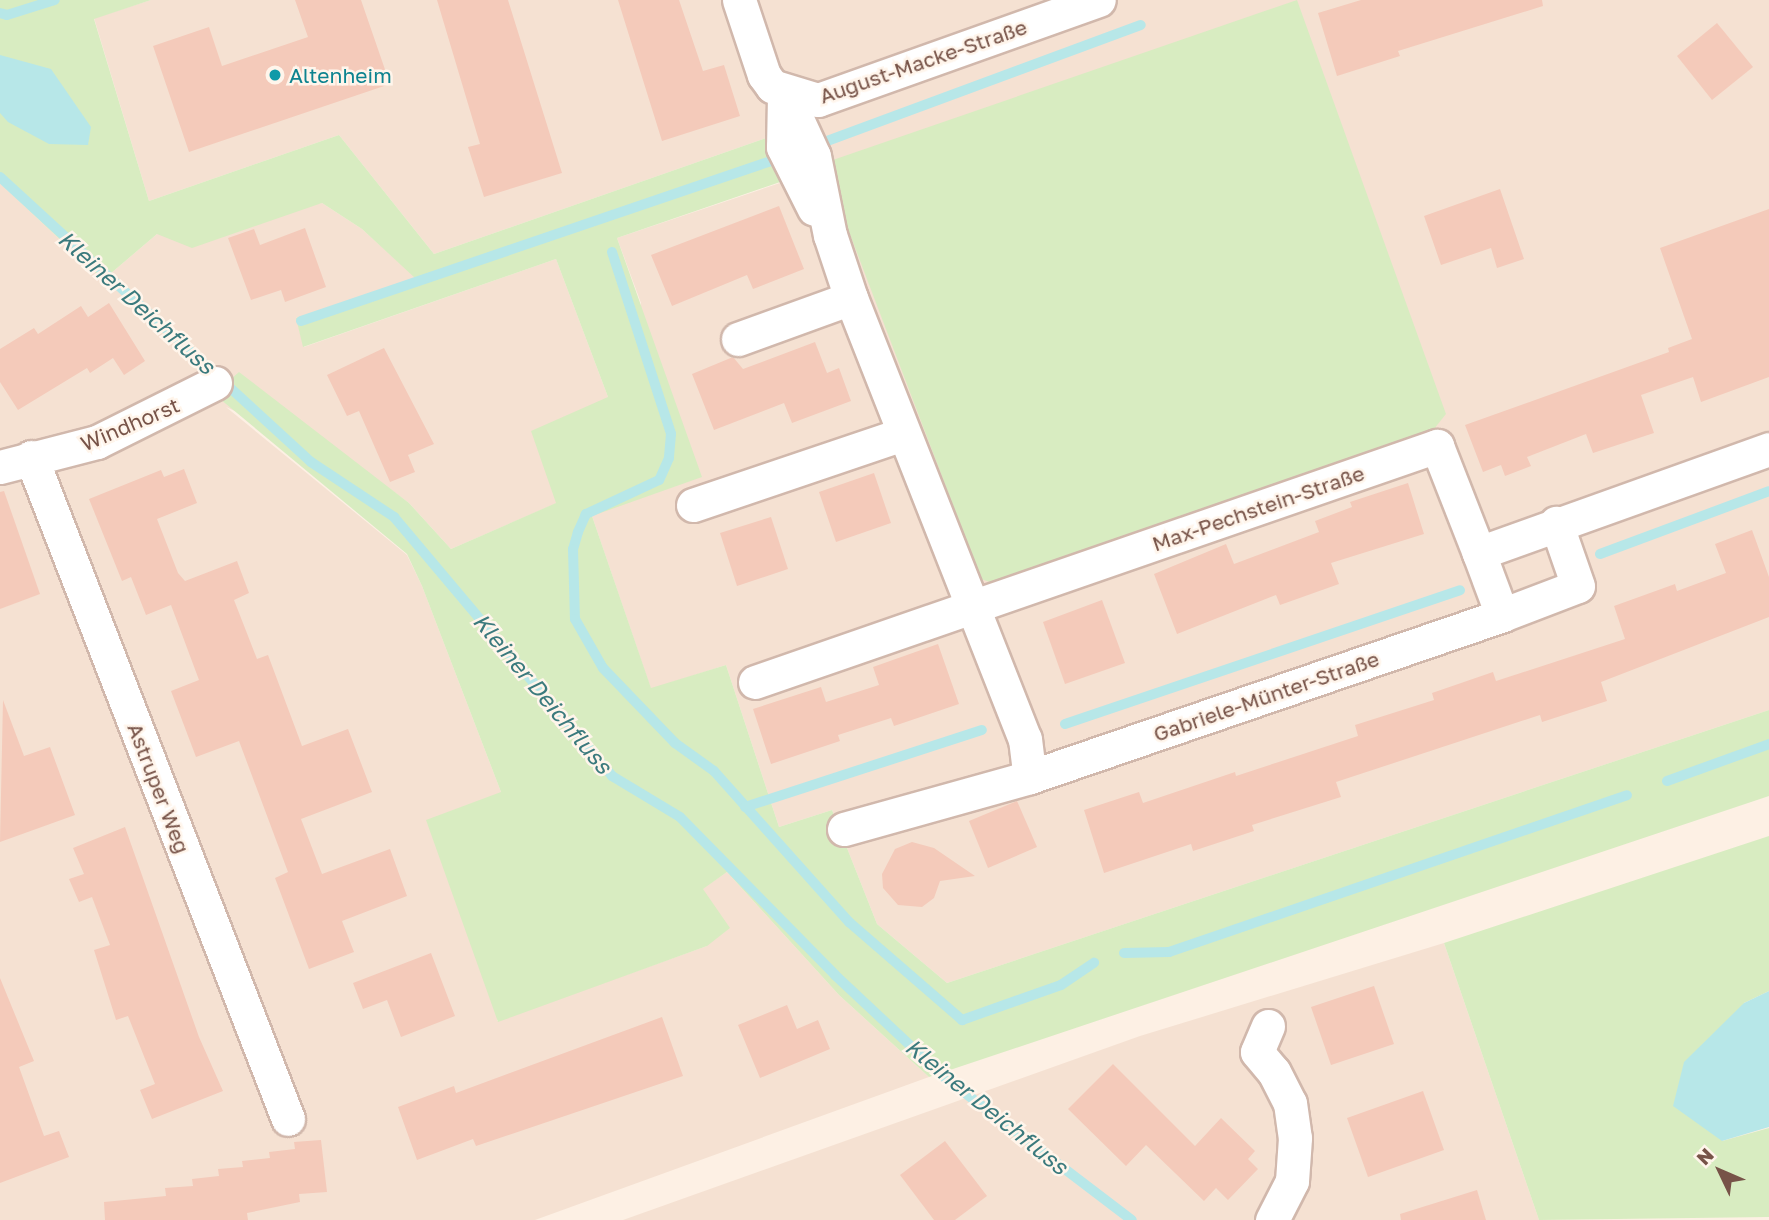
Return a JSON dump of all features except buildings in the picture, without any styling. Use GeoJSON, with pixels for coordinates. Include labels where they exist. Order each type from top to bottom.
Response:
{"type":"FeatureCollection","features":[{"type":"Feature","properties":{"kind":"street"},"geometry":{"type":"LineString","coordinates":[[739,0],[764,75],[785,93],[814,156],[830,235],[851,298],[970,608],[1024,739],[1030,777]]}},
{"type":"Feature","properties":{"kind":"street","name":"August-Macke-Straße"},"geometry":{"type":"LineString","coordinates":[[785,93],[818,100],[1099,0]]}},
{"type":"Feature","properties":{"kind":"street"},"geometry":{"type":"LineString","coordinates":[[738,339],[851,298]]}},
{"type":"Feature","properties":{"kind":"street","name":"Windhorst"},"geometry":{"type":"LineString","coordinates":[[15,462],[97,442],[215,383]]}},
{"type":"Feature","properties":{"kind":"street"},"geometry":{"type":"LineString","coordinates":[[693,505],[903,434]]}},
{"type":"Feature","properties":{"kind":"street","name":"Max-Pechstein-Straße"},"geometry":{"type":"LineString","coordinates":[[970,608],[1437,446],[1479,553]]}},
{"type":"Feature","properties":{"kind":"street"},"geometry":{"type":"LineString","coordinates":[[1502,615],[1479,553],[1556,523],[1769,449]]}},
{"type":"Feature","properties":{"kind":"street","name":"Astruper Weg"},"geometry":{"type":"LineString","coordinates":[[15,462],[288,1119]]}},
{"type":"Feature","properties":{"kind":"street","name":"Gabriele-Münter-Straße"},"geometry":{"type":"LineString","coordinates":[[844,829],[1030,777],[1502,615],[1578,586],[1556,523]]}},
{"type":"Feature","properties":{"kind":"street"},"geometry":{"type":"LineString","coordinates":[[755,682],[970,608]]}},
{"type":"Feature","properties":{"kind":"street"},"geometry":{"type":"LineString","coordinates":[[1268,1026],[1257,1052],[1274,1072],[1290,1103],[1295,1138],[1290,1189],[1272,1220]]}},
{"type":"Feature","properties":{"kind":"shaded area"},"geometry":{"type":"Polygon","coordinates":[[[151,0],[1769,0],[1769,710],[947,983],[877,924],[832,810],[779,827],[726,665],[651,689],[592,516],[641,303],[617,238],[783,182],[766,138],[434,254],[339,135],[149,201],[94,18],[151,0]]]}},
{"type":"Feature","properties":{"kind":"shaded area"},"geometry":{"type":"Polygon","coordinates":[[[0,183],[103,280],[157,234],[322,203],[362,229],[416,278],[296,318],[304,347],[556,259],[608,397],[557,503],[451,549],[409,503],[363,469],[226,407],[407,555],[422,586],[501,792],[497,1021],[707,946],[702,889],[727,872],[839,995],[929,1077],[535,1220],[0,1220],[0,183]]]}},
{"type":"Feature","properties":{"kind":"shaded area"},"geometry":{"type":"Polygon","coordinates":[[[1444,943],[1539,1220],[623,1220],[1140,1036],[1444,943]]]}},
{"type":"Feature","properties":{"kind":"green space"},"geometry":{"type":"Polygon","coordinates":[[[0,0],[151,0],[94,19],[149,201],[339,135],[434,254],[766,138],[783,181],[617,238],[702,477],[592,516],[651,688],[726,665],[779,827],[832,810],[877,924],[947,983],[1769,710],[1769,796],[929,1077],[839,995],[727,872],[703,889],[730,928],[707,946],[498,1022],[426,820],[501,792],[422,586],[407,554],[214,394],[239,372],[409,503],[451,549],[556,503],[531,431],[608,397],[556,259],[303,347],[296,318],[415,278],[362,229],[322,203],[192,248],[157,234],[103,280],[0,183],[0,0]]]}},
{"type":"Feature","properties":{"kind":"green space"},"geometry":{"type":"Polygon","coordinates":[[[1297,0],[1446,414],[1426,439],[998,585],[981,579],[835,195],[827,162],[1297,0]]]}},
{"type":"Feature","properties":{"kind":"green space"},"geometry":{"type":"Polygon","coordinates":[[[1769,836],[1769,991],[1744,1003],[1722,1141],[1769,1128],[1769,1217],[1539,1220],[1444,943],[1769,836]]]}},
{"type":"Feature","properties":{"kind":"water"},"geometry":{"type":"Polygon","coordinates":[[[0,55],[51,69],[91,127],[88,145],[49,144],[8,122],[0,113],[0,55]]]}},
{"type":"Feature","properties":{"kind":"water"},"geometry":{"type":"Polygon","coordinates":[[[1769,991],[1769,1127],[1722,1141],[1673,1106],[1684,1062],[1744,1003],[1769,991]]]}},
{"type":"Feature","properties":{"kind":"waterway"},"geometry":{"type":"LineString","coordinates":[[0,13],[7,15],[55,0]]}},
{"type":"Feature","properties":{"kind":"waterway"},"geometry":{"type":"LineString","coordinates":[[819,144],[1141,25]]}},
{"type":"Feature","properties":{"kind":"waterway"},"geometry":{"type":"LineString","coordinates":[[301,321],[770,161]]}},
{"type":"Feature","properties":{"kind":"waterway","name":"Kleiner Deichfluss"},"geometry":{"type":"LineString","coordinates":[[0,177],[311,462],[394,517],[612,776],[680,817],[835,975],[944,1077],[1132,1220]]}},
{"type":"Feature","properties":{"kind":"waterway"},"geometry":{"type":"LineString","coordinates":[[612,252],[671,434],[669,458],[659,480],[586,514],[573,549],[575,619],[603,668],[675,743],[714,771],[849,922],[962,1020],[1061,985],[1094,963]]}},
{"type":"Feature","properties":{"kind":"waterway"},"geometry":{"type":"LineString","coordinates":[[1600,554],[1769,491]]}},
{"type":"Feature","properties":{"kind":"waterway"},"geometry":{"type":"LineString","coordinates":[[1065,724],[1460,590]]}},
{"type":"Feature","properties":{"kind":"waterway"},"geometry":{"type":"LineString","coordinates":[[745,807],[982,730]]}},
{"type":"Feature","properties":{"kind":"waterway"},"geometry":{"type":"LineString","coordinates":[[1667,781],[1769,744]]}},
{"type":"Feature","properties":{"kind":"waterway"},"geometry":{"type":"LineString","coordinates":[[1124,953],[1169,952],[1627,795]]}},
{"type":"Feature","properties":{"kind":"place","name":"Altenheim"},"geometry":{"type":"Point","coordinates":[275,75]}}]}
